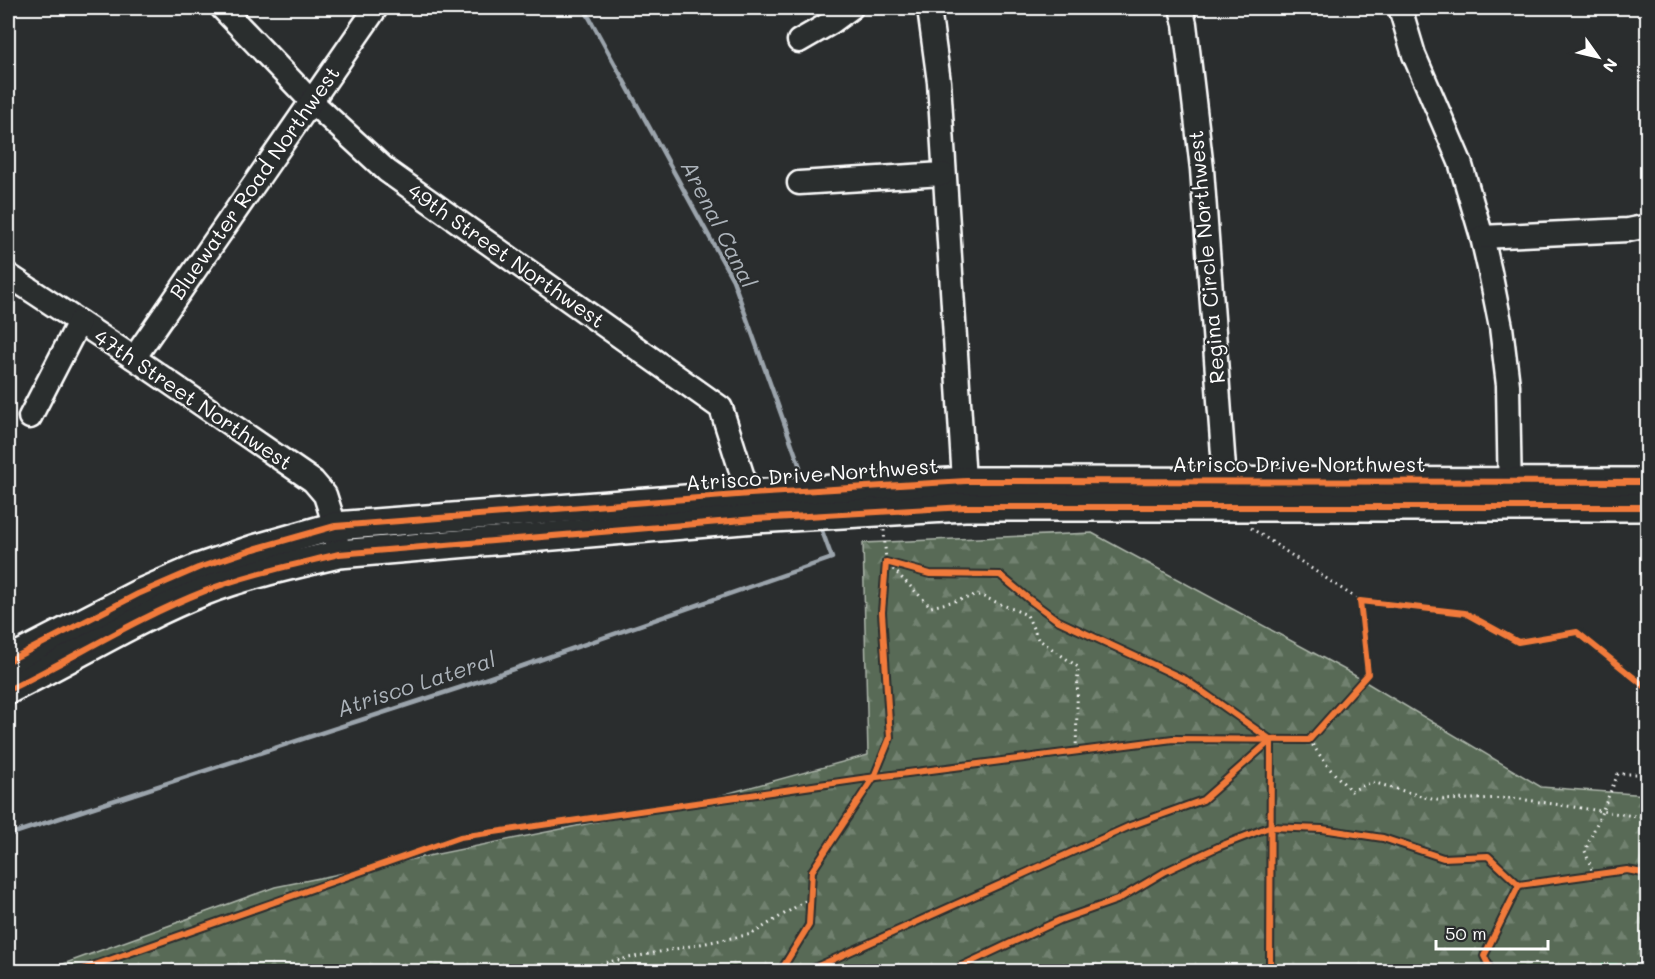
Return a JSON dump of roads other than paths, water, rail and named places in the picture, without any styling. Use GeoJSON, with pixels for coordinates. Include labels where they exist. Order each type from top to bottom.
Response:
{"type":"FeatureCollection","features":[{"type":"Feature","properties":{"kind":"main road","name":"Atrisco Drive Northwest"},"geometry":{"type":"LineString","coordinates":[[1510,495],[1647,482]]}},
{"type":"Feature","properties":{"kind":"main road","name":"Atrisco Drive Northwest"},"geometry":{"type":"LineString","coordinates":[[8,662],[138,594],[198,568],[335,526],[753,507],[965,494],[1510,495],[1647,507]]}},
{"type":"Feature","properties":{"kind":"main road","name":"Atrisco Drive Northwest"},"geometry":{"type":"LineString","coordinates":[[8,690],[148,615],[208,590],[339,554],[753,507]]}},
{"type":"Feature","properties":{"kind":"street","name":"49th Street Northwest"},"geometry":{"type":"LineString","coordinates":[[222,8],[312,102],[387,171],[721,408],[753,507]]}},
{"type":"Feature","properties":{"kind":"street","name":"Bluewater Road Northwest"},"geometry":{"type":"LineString","coordinates":[[134,358],[375,8]]}},
{"type":"Feature","properties":{"kind":"street"},"geometry":{"type":"LineString","coordinates":[[799,41],[851,8]]}},
{"type":"Feature","properties":{"kind":"street"},"geometry":{"type":"LineString","coordinates":[[930,8],[939,82],[943,174],[965,494]]}},
{"type":"Feature","properties":{"kind":"street","name":"Regina Circle Northwest"},"geometry":{"type":"LineString","coordinates":[[1181,8],[1185,24],[1202,169],[1224,494]]}},
{"type":"Feature","properties":{"kind":"street"},"geometry":{"type":"LineString","coordinates":[[1400,8],[1414,55],[1460,162],[1482,237],[1501,327],[1508,385],[1510,495]]}},
{"type":"Feature","properties":{"kind":"street"},"geometry":{"type":"LineString","coordinates":[[800,183],[943,174]]}},
{"type":"Feature","properties":{"kind":"street"},"geometry":{"type":"LineString","coordinates":[[1482,237],[1628,230],[1647,226]]}},
{"type":"Feature","properties":{"kind":"street","name":"47th Street Northwest"},"geometry":{"type":"LineString","coordinates":[[8,275],[313,481],[325,495],[335,526],[339,554]]}},
{"type":"Feature","properties":{"kind":"street"},"geometry":{"type":"LineString","coordinates":[[30,417],[79,321]]}},
{"type":"Feature","properties":{"kind":"waterway","name":"Arenal Canal"},"geometry":{"type":"LineString","coordinates":[[584,8],[733,280],[800,467]]}},
{"type":"Feature","properties":{"kind":"waterway","name":"Atrisco Lateral"},"geometry":{"type":"LineString","coordinates":[[8,835],[459,688],[832,558],[821,528]]}}]}
